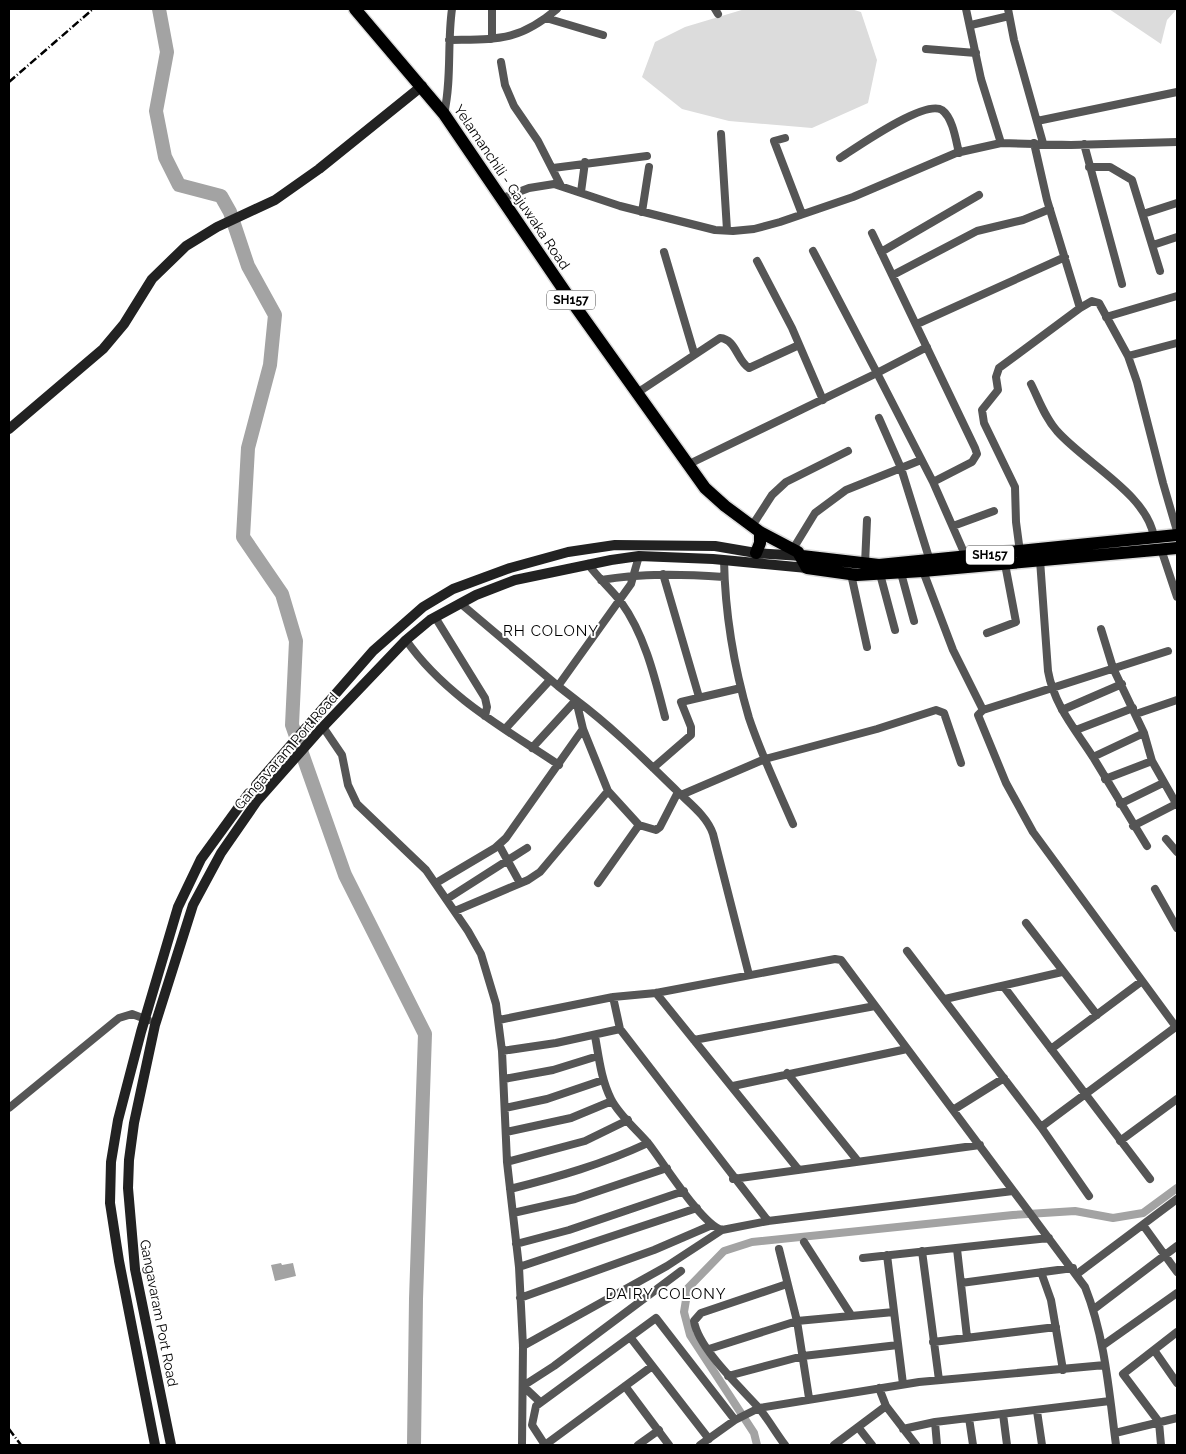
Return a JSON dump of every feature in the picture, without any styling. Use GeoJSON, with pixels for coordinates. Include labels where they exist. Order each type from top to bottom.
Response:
{"type":"FeatureCollection","features":[{"type":"Feature","properties":{"kind":"main road","name":"Yelamanchili - Gajuwaka Road"},"geometry":{"type":"LineString","coordinates":[[355,9],[444,114],[705,488],[756,529],[800,558],[851,574],[880,574],[900,572],[966,557],[1177,535]]}},
{"type":"Feature","properties":{"kind":"main road"},"geometry":{"type":"LineString","coordinates":[[756,529],[760,543],[756,553]]}},
{"type":"Feature","properties":{"kind":"main road","name":"Yelamanchili - Gajuwaka Road"},"geometry":{"type":"LineString","coordinates":[[800,558],[879,565],[1005,564],[1177,548]]}},
{"type":"Feature","properties":{"kind":"street"},"geometry":{"type":"LineString","coordinates":[[444,114],[450,82],[449,40],[452,9]]}},
{"type":"Feature","properties":{"kind":"street"},"geometry":{"type":"LineString","coordinates":[[492,9],[492,39]]}},
{"type":"Feature","properties":{"kind":"street"},"geometry":{"type":"LineString","coordinates":[[449,40],[492,39],[515,36],[546,18],[557,9]]}},
{"type":"Feature","properties":{"kind":"street"},"geometry":{"type":"LineString","coordinates":[[966,9],[987,101],[1001,143]]}},
{"type":"Feature","properties":{"kind":"street"},"geometry":{"type":"LineString","coordinates":[[971,25],[1008,12],[1043,143]]}},
{"type":"Feature","properties":{"kind":"street"},"geometry":{"type":"LineString","coordinates":[[546,18],[603,35]]}},
{"type":"Feature","properties":{"kind":"street"},"geometry":{"type":"LineString","coordinates":[[926,49],[976,53]]}},
{"type":"Feature","properties":{"kind":"street"},"geometry":{"type":"LineString","coordinates":[[501,62],[505,85],[514,106],[553,168],[561,186]]}},
{"type":"Feature","properties":{"kind":"street"},"geometry":{"type":"LineString","coordinates":[[9,429],[103,350],[124,324],[152,279],[186,246],[217,227],[259,210],[319,168],[422,86]]}},
{"type":"Feature","properties":{"kind":"street"},"geometry":{"type":"LineString","coordinates":[[1037,121],[1177,92]]}},
{"type":"Feature","properties":{"kind":"street"},"geometry":{"type":"LineString","coordinates":[[840,158],[916,113],[931,108],[941,110],[947,115],[959,153]]}},
{"type":"Feature","properties":{"kind":"street"},"geometry":{"type":"LineString","coordinates":[[721,134],[728,230]]}},
{"type":"Feature","properties":{"kind":"street"},"geometry":{"type":"LineString","coordinates":[[785,138],[774,141],[802,214]]}},
{"type":"Feature","properties":{"kind":"street"},"geometry":{"type":"LineString","coordinates":[[503,198],[542,184],[561,186],[642,212],[715,230],[754,229],[853,197],[959,153],[1001,143],[1177,142]]}},
{"type":"Feature","properties":{"kind":"street"},"geometry":{"type":"LineString","coordinates":[[1034,143],[1050,209],[1080,308]]}},
{"type":"Feature","properties":{"kind":"street"},"geometry":{"type":"LineString","coordinates":[[1084,144],[1122,284]]}},
{"type":"Feature","properties":{"kind":"street"},"geometry":{"type":"LineString","coordinates":[[553,168],[585,162],[647,156]]}},
{"type":"Feature","properties":{"kind":"street"},"geometry":{"type":"LineString","coordinates":[[581,192],[585,162]]}},
{"type":"Feature","properties":{"kind":"street"},"geometry":{"type":"LineString","coordinates":[[1089,167],[1106,166],[1130,177],[1160,271]]}},
{"type":"Feature","properties":{"kind":"street"},"geometry":{"type":"LineString","coordinates":[[642,212],[649,167]]}},
{"type":"Feature","properties":{"kind":"street"},"geometry":{"type":"LineString","coordinates":[[881,252],[979,194]]}},
{"type":"Feature","properties":{"kind":"street"},"geometry":{"type":"LineString","coordinates":[[1143,214],[1177,203]]}},
{"type":"Feature","properties":{"kind":"street"},"geometry":{"type":"LineString","coordinates":[[893,276],[978,231],[1023,220],[1050,209]]}},
{"type":"Feature","properties":{"kind":"street"},"geometry":{"type":"LineString","coordinates":[[872,233],[917,324],[977,454],[972,462],[932,482]]}},
{"type":"Feature","properties":{"kind":"street"},"geometry":{"type":"LineString","coordinates":[[1153,245],[1177,237]]}},
{"type":"Feature","properties":{"kind":"street"},"geometry":{"type":"LineString","coordinates":[[813,251],[921,460],[966,557]]}},
{"type":"Feature","properties":{"kind":"street"},"geometry":{"type":"LineString","coordinates":[[664,252],[694,353]]}},
{"type":"Feature","properties":{"kind":"street"},"geometry":{"type":"LineString","coordinates":[[917,324],[1065,257]]}},
{"type":"Feature","properties":{"kind":"street"},"geometry":{"type":"LineString","coordinates":[[757,261],[800,345],[823,400]]}},
{"type":"Feature","properties":{"kind":"street"},"geometry":{"type":"LineString","coordinates":[[1106,317],[1177,296]]}},
{"type":"Feature","properties":{"kind":"street"},"geometry":{"type":"LineString","coordinates":[[1020,552],[1016,522],[1015,487],[984,423],[982,410],[998,390],[996,377],[999,368],[1080,308],[1096,300],[1128,356],[1137,382],[1162,483],[1177,530]]}},
{"type":"Feature","properties":{"kind":"street"},"geometry":{"type":"LineString","coordinates":[[637,393],[715,340],[724,338],[749,368],[800,345]]}},
{"type":"Feature","properties":{"kind":"street"},"geometry":{"type":"LineString","coordinates":[[1128,356],[1177,343]]}},
{"type":"Feature","properties":{"kind":"street"},"geometry":{"type":"LineString","coordinates":[[688,465],[927,347]]}},
{"type":"Feature","properties":{"kind":"street"},"geometry":{"type":"LineString","coordinates":[[1031,384],[1057,431],[1144,512],[1150,521],[1154,538]]}},
{"type":"Feature","properties":{"kind":"street"},"geometry":{"type":"LineString","coordinates":[[879,418],[901,468],[927,566],[953,650],[983,710]]}},
{"type":"Feature","properties":{"kind":"street"},"geometry":{"type":"LineString","coordinates":[[756,529],[772,495],[786,482],[848,451]]}},
{"type":"Feature","properties":{"kind":"street"},"geometry":{"type":"LineString","coordinates":[[800,558],[815,514],[846,490],[921,460]]}},
{"type":"Feature","properties":{"kind":"street"},"geometry":{"type":"LineString","coordinates":[[953,526],[994,511]]}},
{"type":"Feature","properties":{"kind":"street"},"geometry":{"type":"LineString","coordinates":[[865,564],[867,520]]}},
{"type":"Feature","properties":{"kind":"street","name":"Gangavaram Port Road"},"geometry":{"type":"LineString","coordinates":[[155,1445],[119,1262],[110,1203],[111,1162],[118,1120],[145,1018],[178,907],[206,851],[252,789],[373,651],[434,598],[480,578],[546,558],[584,549],[615,545],[715,546],[800,558]]}},
{"type":"Feature","properties":{"kind":"street"},"geometry":{"type":"LineString","coordinates":[[1161,550],[1177,597]]}},
{"type":"Feature","properties":{"kind":"street"},"geometry":{"type":"LineString","coordinates":[[558,686],[620,601],[636,574],[640,556]]}},
{"type":"Feature","properties":{"kind":"street","name":"Gangavaram Port Road"},"geometry":{"type":"LineString","coordinates":[[171,1445],[135,1269],[128,1188],[134,1122],[155,1025],[193,905],[221,854],[262,795],[321,729],[409,644],[460,603],[515,580],[588,564],[640,556],[724,560],[800,558]]}},
{"type":"Feature","properties":{"kind":"street"},"geometry":{"type":"LineString","coordinates":[[546,558],[550,572]]}},
{"type":"Feature","properties":{"kind":"street"},"geometry":{"type":"LineString","coordinates":[[724,560],[724,577],[733,649],[741,688],[765,760],[793,824]]}},
{"type":"Feature","properties":{"kind":"street"},"geometry":{"type":"LineString","coordinates":[[1040,560],[1046,656],[1051,687],[1062,710],[1147,846]]}},
{"type":"Feature","properties":{"kind":"street"},"geometry":{"type":"LineString","coordinates":[[588,564],[620,601],[645,650],[665,717]]}},
{"type":"Feature","properties":{"kind":"street"},"geometry":{"type":"LineString","coordinates":[[986,633],[1016,622],[1005,564]]}},
{"type":"Feature","properties":{"kind":"street"},"geometry":{"type":"LineString","coordinates":[[900,572],[914,621]]}},
{"type":"Feature","properties":{"kind":"street"},"geometry":{"type":"LineString","coordinates":[[601,580],[636,574],[724,577]]}},
{"type":"Feature","properties":{"kind":"street"},"geometry":{"type":"LineString","coordinates":[[663,574],[699,697]]}},
{"type":"Feature","properties":{"kind":"street"},"geometry":{"type":"LineString","coordinates":[[851,574],[867,647]]}},
{"type":"Feature","properties":{"kind":"street"},"geometry":{"type":"LineString","coordinates":[[880,574],[895,630]]}},
{"type":"Feature","properties":{"kind":"street"},"geometry":{"type":"LineString","coordinates":[[460,603],[550,680],[596,715],[680,794],[711,827],[749,975]]}},
{"type":"Feature","properties":{"kind":"street"},"geometry":{"type":"LineString","coordinates":[[438,621],[486,698],[488,707],[485,716]]}},
{"type":"Feature","properties":{"kind":"street"},"geometry":{"type":"LineString","coordinates":[[1101,629],[1113,668],[1135,711],[1152,761],[1176,803],[1133,826]]}},
{"type":"Feature","properties":{"kind":"street"},"geometry":{"type":"LineString","coordinates":[[409,644],[441,681],[485,716],[558,765]]}},
{"type":"Feature","properties":{"kind":"street"},"geometry":{"type":"LineString","coordinates":[[1041,1127],[1176,1026],[1024,817],[1006,783],[979,719],[979,714],[983,710],[1168,650]]}},
{"type":"Feature","properties":{"kind":"street"},"geometry":{"type":"LineString","coordinates":[[505,729],[550,680]]}},
{"type":"Feature","properties":{"kind":"street"},"geometry":{"type":"LineString","coordinates":[[1062,710],[1122,684]]}},
{"type":"Feature","properties":{"kind":"street"},"geometry":{"type":"LineString","coordinates":[[653,768],[691,734],[691,727],[680,704],[684,700],[741,688]]}},
{"type":"Feature","properties":{"kind":"street"},"geometry":{"type":"LineString","coordinates":[[576,700],[583,729],[608,791],[639,825],[656,830],[660,828],[680,794],[765,760],[878,729],[936,710],[944,713],[961,763]]}},
{"type":"Feature","properties":{"kind":"street"},"geometry":{"type":"LineString","coordinates":[[532,748],[576,700]]}},
{"type":"Feature","properties":{"kind":"street"},"geometry":{"type":"LineString","coordinates":[[1076,730],[1177,700]]}},
{"type":"Feature","properties":{"kind":"street"},"geometry":{"type":"LineString","coordinates":[[321,729],[339,750],[348,785],[357,804],[419,863],[436,883],[455,911],[480,954],[496,1004],[504,1079],[507,1162],[519,1267],[523,1346],[522,1445]]}},
{"type":"Feature","properties":{"kind":"street"},"geometry":{"type":"LineString","coordinates":[[436,883],[499,845],[583,729]]}},
{"type":"Feature","properties":{"kind":"street"},"geometry":{"type":"LineString","coordinates":[[1093,757],[1144,733]]}},
{"type":"Feature","properties":{"kind":"street"},"geometry":{"type":"LineString","coordinates":[[1105,779],[1152,761]]}},
{"type":"Feature","properties":{"kind":"street"},"geometry":{"type":"LineString","coordinates":[[1120,804],[1163,783]]}},
{"type":"Feature","properties":{"kind":"street"},"geometry":{"type":"LineString","coordinates":[[455,911],[520,883],[540,872],[608,791]]}},
{"type":"Feature","properties":{"kind":"street"},"geometry":{"type":"LineString","coordinates":[[598,883],[639,825]]}},
{"type":"Feature","properties":{"kind":"street"},"geometry":{"type":"LineString","coordinates":[[1166,839],[1177,852]]}},
{"type":"Feature","properties":{"kind":"street"},"geometry":{"type":"LineString","coordinates":[[499,845],[520,883]]}},
{"type":"Feature","properties":{"kind":"street"},"geometry":{"type":"LineString","coordinates":[[447,899],[527,848]]}},
{"type":"Feature","properties":{"kind":"street"},"geometry":{"type":"LineString","coordinates":[[1155,889],[1177,928]]}},
{"type":"Feature","properties":{"kind":"street"},"geometry":{"type":"LineString","coordinates":[[1026,922],[1062,972],[1097,1014]]}},
{"type":"Feature","properties":{"kind":"street"},"geometry":{"type":"LineString","coordinates":[[907,951],[1041,1127],[1089,1196]]}},
{"type":"Feature","properties":{"kind":"street"},"geometry":{"type":"LineString","coordinates":[[499,1018],[614,997],[656,993],[835,958],[841,960],[1085,1286],[1094,1309],[1102,1346],[1116,1445]]}},
{"type":"Feature","properties":{"kind":"street"},"geometry":{"type":"LineString","coordinates":[[945,999],[1004,987],[1062,972]]}},
{"type":"Feature","properties":{"kind":"street"},"geometry":{"type":"LineString","coordinates":[[1051,1049],[1142,981]]}},
{"type":"Feature","properties":{"kind":"street"},"geometry":{"type":"LineString","coordinates":[[1004,987],[1150,1179]]}},
{"type":"Feature","properties":{"kind":"street"},"geometry":{"type":"LineString","coordinates":[[656,993],[733,1086],[798,1169]]}},
{"type":"Feature","properties":{"kind":"street"},"geometry":{"type":"LineString","coordinates":[[614,997],[620,1029],[733,1179],[768,1221]]}},
{"type":"Feature","properties":{"kind":"street"},"geometry":{"type":"LineString","coordinates":[[694,1040],[875,1006]]}},
{"type":"Feature","properties":{"kind":"street"},"geometry":{"type":"LineString","coordinates":[[9,1108],[120,1018],[132,1014],[145,1018],[155,1025]]}},
{"type":"Feature","properties":{"kind":"street"},"geometry":{"type":"LineString","coordinates":[[502,1051],[595,1036],[620,1029]]}},
{"type":"Feature","properties":{"kind":"street"},"geometry":{"type":"LineString","coordinates":[[595,1036],[603,1080],[612,1101],[648,1143],[697,1208],[712,1225],[722,1230]]}},
{"type":"Feature","properties":{"kind":"street"},"geometry":{"type":"LineString","coordinates":[[733,1086],[787,1072],[907,1049]]}},
{"type":"Feature","properties":{"kind":"street"},"geometry":{"type":"LineString","coordinates":[[504,1079],[553,1070],[598,1056]]}},
{"type":"Feature","properties":{"kind":"street"},"geometry":{"type":"LineString","coordinates":[[787,1072],[857,1160]]}},
{"type":"Feature","properties":{"kind":"street"},"geometry":{"type":"LineString","coordinates":[[953,1110],[1004,1078]]}},
{"type":"Feature","properties":{"kind":"street"},"geometry":{"type":"LineString","coordinates":[[505,1108],[547,1099],[603,1080]]}},
{"type":"Feature","properties":{"kind":"street"},"geometry":{"type":"LineString","coordinates":[[1120,1141],[1177,1099]]}},
{"type":"Feature","properties":{"kind":"street"},"geometry":{"type":"LineString","coordinates":[[506,1132],[571,1118],[612,1101]]}},
{"type":"Feature","properties":{"kind":"street"},"geometry":{"type":"LineString","coordinates":[[507,1162],[585,1141],[628,1120]]}},
{"type":"Feature","properties":{"kind":"street"},"geometry":{"type":"LineString","coordinates":[[510,1189],[564,1176],[616,1158],[648,1143]]}},
{"type":"Feature","properties":{"kind":"street"},"geometry":{"type":"LineString","coordinates":[[733,1179],[857,1160],[980,1145]]}},
{"type":"Feature","properties":{"kind":"street"},"geometry":{"type":"LineString","coordinates":[[513,1213],[575,1199],[667,1168]]}},
{"type":"Feature","properties":{"kind":"street"},"geometry":{"type":"LineString","coordinates":[[516,1244],[569,1230],[684,1191]]}},
{"type":"Feature","properties":{"kind":"street"},"geometry":{"type":"LineString","coordinates":[[523,1346],[667,1266],[722,1230],[768,1221],[1013,1191]]}},
{"type":"Feature","properties":{"kind":"street"},"geometry":{"type":"LineString","coordinates":[[961,1283],[1041,1272],[1075,1271],[1176,1202]]}},
{"type":"Feature","properties":{"kind":"street"},"geometry":{"type":"LineString","coordinates":[[519,1267],[697,1208]]}},
{"type":"Feature","properties":{"kind":"street"},"geometry":{"type":"LineString","coordinates":[[520,1298],[654,1250],[712,1225]]}},
{"type":"Feature","properties":{"kind":"street"},"geometry":{"type":"LineString","coordinates":[[1143,1225],[1177,1272]]}},
{"type":"Feature","properties":{"kind":"street"},"geometry":{"type":"LineString","coordinates":[[863,1258],[1049,1238]]}},
{"type":"Feature","properties":{"kind":"street"},"geometry":{"type":"LineString","coordinates":[[804,1242],[851,1315]]}},
{"type":"Feature","properties":{"kind":"street"},"geometry":{"type":"LineString","coordinates":[[1094,1309],[1177,1246]]}},
{"type":"Feature","properties":{"kind":"street"},"geometry":{"type":"LineString","coordinates":[[779,1249],[798,1321],[809,1398]]}},
{"type":"Feature","properties":{"kind":"street"},"geometry":{"type":"LineString","coordinates":[[957,1249],[967,1337]]}},
{"type":"Feature","properties":{"kind":"street"},"geometry":{"type":"LineString","coordinates":[[922,1252],[938,1380]]}},
{"type":"Feature","properties":{"kind":"street"},"geometry":{"type":"LineString","coordinates":[[887,1255],[903,1384]]}},
{"type":"Feature","properties":{"kind":"street"},"geometry":{"type":"LineString","coordinates":[[523,1386],[554,1366],[681,1271]]}},
{"type":"Feature","properties":{"kind":"street"},"geometry":{"type":"LineString","coordinates":[[1041,1272],[1051,1300],[1063,1370]]}},
{"type":"Feature","properties":{"kind":"street"},"geometry":{"type":"LineString","coordinates":[[785,1445],[759,1408],[728,1376],[695,1326],[696,1317],[701,1313],[788,1284]]}},
{"type":"Feature","properties":{"kind":"street"},"geometry":{"type":"LineString","coordinates":[[1102,1346],[1177,1293]]}},
{"type":"Feature","properties":{"kind":"street"},"geometry":{"type":"LineString","coordinates":[[709,1349],[798,1321],[894,1312]]}},
{"type":"Feature","properties":{"kind":"street"},"geometry":{"type":"LineString","coordinates":[[651,1366],[545,1445],[532,1425],[534,1414],[540,1402],[654,1319],[659,1319],[736,1420]]}},
{"type":"Feature","properties":{"kind":"street"},"geometry":{"type":"LineString","coordinates":[[933,1342],[1056,1328]]}},
{"type":"Feature","properties":{"kind":"street"},"geometry":{"type":"LineString","coordinates":[[1108,1382],[1123,1374],[1177,1332]]}},
{"type":"Feature","properties":{"kind":"street"},"geometry":{"type":"LineString","coordinates":[[630,1337],[709,1439]]}},
{"type":"Feature","properties":{"kind":"street"},"geometry":{"type":"LineString","coordinates":[[728,1376],[803,1356],[898,1345]]}},
{"type":"Feature","properties":{"kind":"street"},"geometry":{"type":"LineString","coordinates":[[1154,1350],[1177,1383]]}},
{"type":"Feature","properties":{"kind":"street"},"geometry":{"type":"LineString","coordinates":[[700,1445],[736,1420],[759,1408],[809,1398],[938,1380],[1105,1365]]}},
{"type":"Feature","properties":{"kind":"street"},"geometry":{"type":"LineString","coordinates":[[1123,1374],[1160,1422],[1161,1445]]}},
{"type":"Feature","properties":{"kind":"street"},"geometry":{"type":"LineString","coordinates":[[523,1386],[540,1402]]}},
{"type":"Feature","properties":{"kind":"street"},"geometry":{"type":"LineString","coordinates":[[625,1386],[669,1445]]}},
{"type":"Feature","properties":{"kind":"street"},"geometry":{"type":"LineString","coordinates":[[879,1388],[886,1406],[916,1445]]}},
{"type":"Feature","properties":{"kind":"street"},"geometry":{"type":"LineString","coordinates":[[903,1429],[935,1422],[1110,1401]]}},
{"type":"Feature","properties":{"kind":"street"},"geometry":{"type":"LineString","coordinates":[[834,1445],[886,1406]]}},
{"type":"Feature","properties":{"kind":"street"},"geometry":{"type":"LineString","coordinates":[[1037,1411],[1042,1445]]}},
{"type":"Feature","properties":{"kind":"street"},"geometry":{"type":"LineString","coordinates":[[1003,1414],[1007,1445]]}},
{"type":"Feature","properties":{"kind":"street"},"geometry":{"type":"LineString","coordinates":[[969,1418],[973,1445]]}},
{"type":"Feature","properties":{"kind":"street"},"geometry":{"type":"LineString","coordinates":[[1114,1433],[1177,1418]]}},
{"type":"Feature","properties":{"kind":"street"},"geometry":{"type":"LineString","coordinates":[[935,1422],[937,1445]]}},
{"type":"Feature","properties":{"kind":"street"},"geometry":{"type":"LineString","coordinates":[[858,1427],[872,1445]]}},
{"type":"Feature","properties":{"kind":"street"},"geometry":{"type":"LineString","coordinates":[[638,1445],[659,1430]]}},
{"type":"Feature","properties":{"kind":"shaded area"},"geometry":{"type":"Polygon","coordinates":[[[745,9],[851,9],[861,12],[877,60],[868,103],[812,128],[729,121],[682,109],[642,77],[655,42],[685,27],[745,9]]]}},
{"type":"Feature","properties":{"kind":"shaded area"},"geometry":{"type":"Polygon","coordinates":[[[1109,9],[1177,9],[1167,20],[1161,44],[1109,9]]]}},
{"type":"Feature","properties":{"kind":"shaded area"},"geometry":{"type":"Polygon","coordinates":[[[281,1263],[282,1265],[293,1263],[296,1276],[275,1281],[271,1265],[281,1263]]]}},
{"type":"Feature","properties":{"kind":"waterway"},"geometry":{"type":"LineString","coordinates":[[159,9],[167,52],[156,111],[165,157],[179,185],[221,196],[230,212],[248,266],[275,315],[270,365],[248,448],[243,537],[282,594],[296,641],[292,725],[345,875],[425,1034],[416,1299],[414,1445]]}},
{"type":"Feature","properties":{"kind":"waterway"},"geometry":{"type":"LineString","coordinates":[[757,1445],[754,1433],[690,1335],[684,1312],[688,1288],[724,1251],[752,1242],[1013,1215],[1075,1211],[1113,1218],[1143,1213],[1177,1188]]}},
{"type":"Feature","properties":{"kind":"railway"},"geometry":{"type":"LineString","coordinates":[[9,82],[93,9]]}},
{"type":"Feature","properties":{"kind":"railway"},"geometry":{"type":"LineString","coordinates":[[9,1429],[21,1445]]}},
{"type":"Feature","properties":{"kind":"district","name":"RH COLONY"},"geometry":{"type":"Point","coordinates":[551,631]}},
{"type":"Feature","properties":{"kind":"district","name":"DAIRY COLONY"},"geometry":{"type":"Point","coordinates":[666,1294]}}]}
